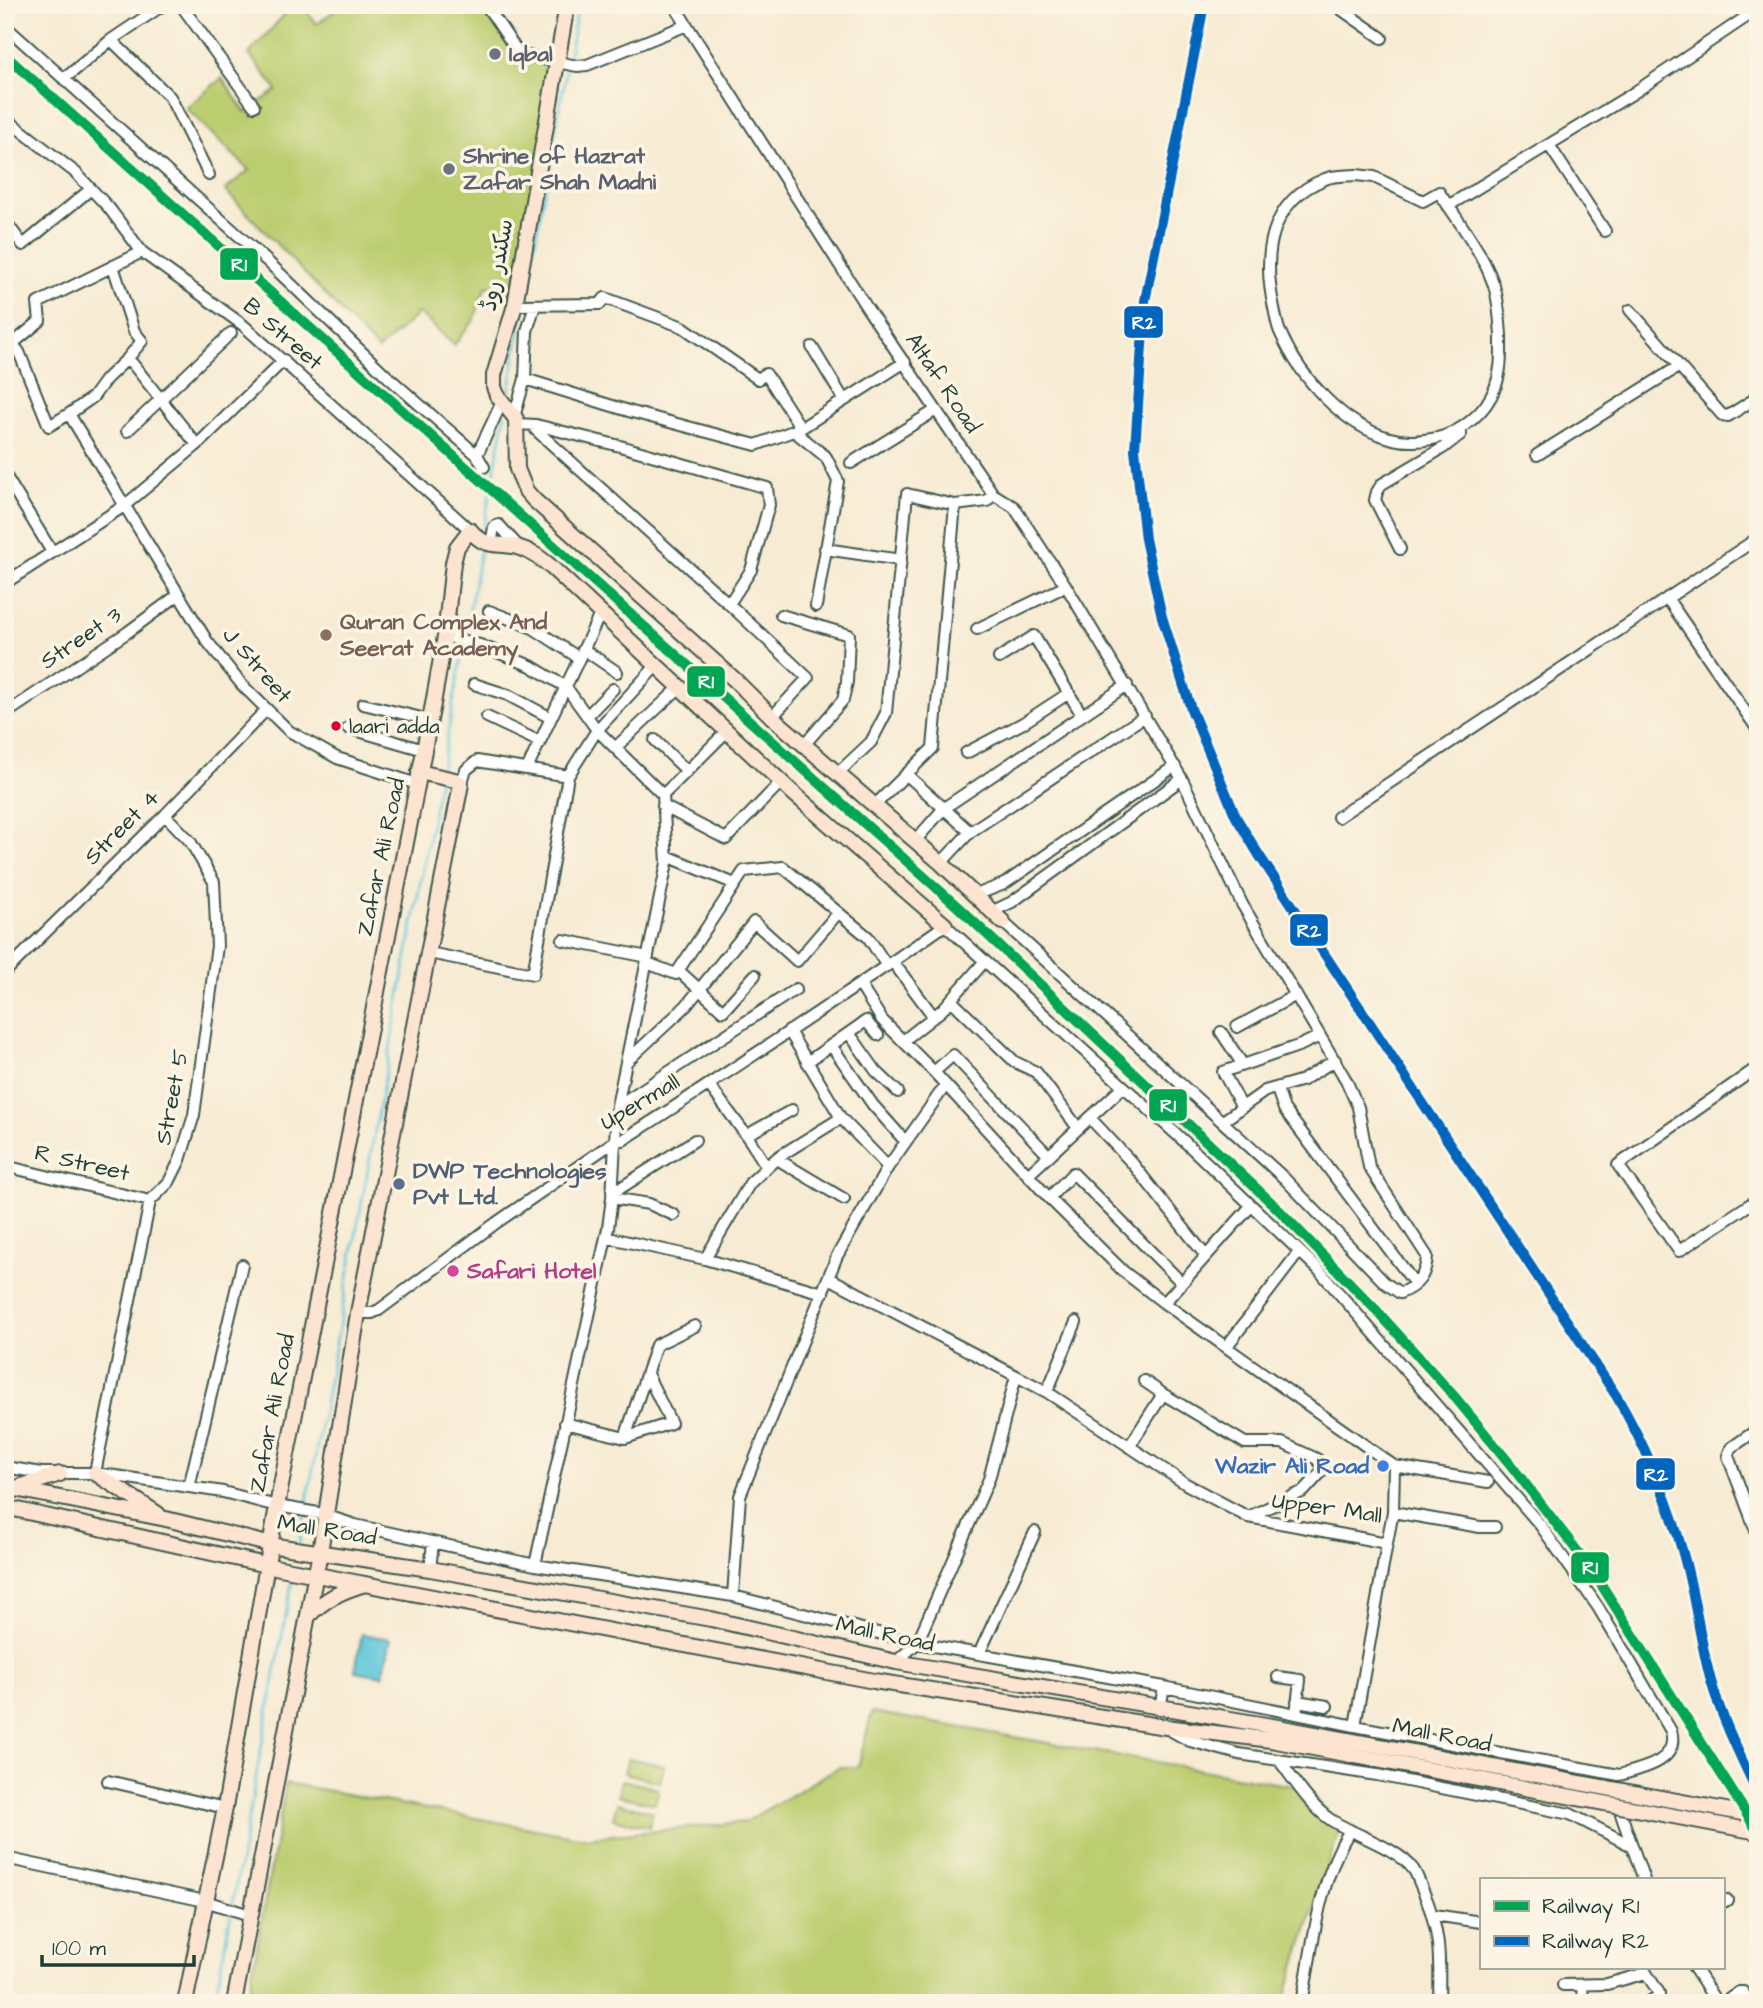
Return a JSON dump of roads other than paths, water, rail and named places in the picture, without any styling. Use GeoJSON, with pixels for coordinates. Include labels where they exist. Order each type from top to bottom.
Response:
{"type":"FeatureCollection","features":[{"type":"Feature","properties":{"kind":"street"},"geometry":{"type":"LineString","coordinates":[[140,5],[147,15]]}},
{"type":"Feature","properties":{"kind":"street"},"geometry":{"type":"LineString","coordinates":[[64,79],[111,40],[163,5]]}},
{"type":"Feature","properties":{"kind":"street"},"geometry":{"type":"LineString","coordinates":[[181,5],[254,106]]}},
{"type":"Feature","properties":{"kind":"street"},"geometry":{"type":"LineString","coordinates":[[486,5],[519,54],[556,64],[586,65],[687,25]]}},
{"type":"Feature","properties":{"kind":"street","name":"سکندر روڈ"},"geometry":{"type":"LineString","coordinates":[[567,5],[556,64],[525,305],[494,375],[494,387],[510,412],[517,469],[526,491],[735,680],[772,717],[941,863],[1003,922]]}},
{"type":"Feature","properties":{"kind":"street","name":"Altaf Road"},"geometry":{"type":"LineString","coordinates":[[674,5],[867,308],[936,410],[993,494],[1014,507],[1066,586],[1175,766],[1242,904],[1346,1080],[1358,1107],[1369,1167],[1427,1256],[1426,1270],[1415,1284]]}},
{"type":"Feature","properties":{"kind":"street"},"geometry":{"type":"LineString","coordinates":[[1335,5],[1382,38]]}},
{"type":"Feature","properties":{"kind":"street"},"geometry":{"type":"LineString","coordinates":[[1448,206],[1632,94],[1757,12]]}},
{"type":"Feature","properties":{"kind":"street"},"geometry":{"type":"LineString","coordinates":[[5,26],[267,261],[388,377],[477,455],[484,467]]}},
{"type":"Feature","properties":{"kind":"street"},"geometry":{"type":"LineString","coordinates":[[111,40],[170,97],[209,175]]}},
{"type":"Feature","properties":{"kind":"street","name":"B Street"},"geometry":{"type":"LineString","coordinates":[[5,118],[76,173],[109,208],[142,252],[243,325],[482,540]]}},
{"type":"Feature","properties":{"kind":"street"},"geometry":{"type":"LineString","coordinates":[[1549,145],[1605,231]]}},
{"type":"Feature","properties":{"kind":"street"},"geometry":{"type":"LineString","coordinates":[[1327,177],[1374,177],[1423,201],[1439,192],[1448,206],[1486,267],[1496,293],[1500,318],[1500,375],[1490,399],[1474,418],[1449,435],[1419,441],[1388,438],[1352,420],[1334,407],[1305,373],[1280,333],[1270,289],[1272,233],[1288,203],[1300,191],[1327,177]]}},
{"type":"Feature","properties":{"kind":"street"},"geometry":{"type":"LineString","coordinates":[[5,221],[23,245],[91,189]]}},
{"type":"Feature","properties":{"kind":"street"},"geometry":{"type":"LineString","coordinates":[[113,266],[134,331],[142,341],[93,397],[49,426],[19,352],[9,347],[40,321],[38,303],[113,266],[142,252]]}},
{"type":"Feature","properties":{"kind":"street"},"geometry":{"type":"LineString","coordinates":[[477,455],[510,412],[525,379],[525,305],[600,304],[604,298],[683,327],[758,379],[766,374],[798,430],[826,457],[838,481],[816,606]]}},
{"type":"Feature","properties":{"kind":"street"},"geometry":{"type":"LineString","coordinates":[[1630,310],[1722,415],[1728,416],[1758,397]]}},
{"type":"Feature","properties":{"kind":"street"},"geometry":{"type":"LineString","coordinates":[[127,431],[231,333]]}},
{"type":"Feature","properties":{"kind":"street"},"geometry":{"type":"LineString","coordinates":[[812,346],[844,400]]}},
{"type":"Feature","properties":{"kind":"street"},"geometry":{"type":"LineString","coordinates":[[128,358],[197,445]]}},
{"type":"Feature","properties":{"kind":"street"},"geometry":{"type":"LineString","coordinates":[[5,583],[124,506],[197,445],[284,360]]}},
{"type":"Feature","properties":{"kind":"street"},"geometry":{"type":"LineString","coordinates":[[525,379],[632,412],[756,445],[798,430],[905,362]]}},
{"type":"Feature","properties":{"kind":"street"},"geometry":{"type":"LineString","coordinates":[[1536,455],[1678,366]]}},
{"type":"Feature","properties":{"kind":"street"},"geometry":{"type":"LineString","coordinates":[[851,463],[936,410]]}},
{"type":"Feature","properties":{"kind":"street"},"geometry":{"type":"LineString","coordinates":[[510,412],[536,425],[767,488],[769,505],[751,570],[729,604]]}},
{"type":"Feature","properties":{"kind":"street","name":"J Street"},"geometry":{"type":"LineString","coordinates":[[69,414],[207,641],[266,710],[289,731],[337,758],[423,777]]}},
{"type":"Feature","properties":{"kind":"street"},"geometry":{"type":"LineString","coordinates":[[1400,549],[1375,499],[1377,492],[1382,484],[1443,449],[1475,422],[1474,418]]}},
{"type":"Feature","properties":{"kind":"street"},"geometry":{"type":"LineString","coordinates":[[536,425],[536,430],[596,486],[808,678],[772,717]]}},
{"type":"Feature","properties":{"kind":"street"},"geometry":{"type":"LineString","coordinates":[[5,475],[52,552]]}},
{"type":"Feature","properties":{"kind":"street"},"geometry":{"type":"LineString","coordinates":[[838,773],[871,742],[886,713],[908,494],[955,505],[987,501],[993,494]]}},
{"type":"Feature","properties":{"kind":"street"},"geometry":{"type":"LineString","coordinates":[[875,805],[933,748],[955,505]]}},
{"type":"Feature","properties":{"kind":"street"},"geometry":{"type":"LineString","coordinates":[[482,540],[499,525],[519,547]]}},
{"type":"Feature","properties":{"kind":"street"},"geometry":{"type":"LineString","coordinates":[[1338,817],[1758,538]]}},
{"type":"Feature","properties":{"kind":"street"},"geometry":{"type":"LineString","coordinates":[[5,1467],[60,1474],[95,1473],[223,1492],[535,1565],[733,1596],[917,1643],[1619,1775],[1654,1765],[1671,1750],[1674,1740],[1671,1731],[1598,1607],[1541,1526],[1318,1269],[1124,1087],[945,925],[781,782],[601,612],[533,553],[519,547],[482,540],[461,540],[455,555],[452,638],[430,720],[424,750],[423,777]]}},
{"type":"Feature","properties":{"kind":"street"},"geometry":{"type":"LineString","coordinates":[[825,549],[901,560]]}},
{"type":"Feature","properties":{"kind":"street"},"geometry":{"type":"LineString","coordinates":[[977,629],[1066,586]]}},
{"type":"Feature","properties":{"kind":"street","name":"Street 3"},"geometry":{"type":"LineString","coordinates":[[5,714],[128,632],[178,595]]}},
{"type":"Feature","properties":{"kind":"street"},"geometry":{"type":"LineString","coordinates":[[1667,598],[1758,730]]}},
{"type":"Feature","properties":{"kind":"street"},"geometry":{"type":"LineString","coordinates":[[489,611],[533,628],[617,672]]}},
{"type":"Feature","properties":{"kind":"street"},"geometry":{"type":"LineString","coordinates":[[527,769],[601,612]]}},
{"type":"Feature","properties":{"kind":"street"},"geometry":{"type":"LineString","coordinates":[[781,615],[849,635],[843,700],[804,745]]}},
{"type":"Feature","properties":{"kind":"street"},"geometry":{"type":"LineString","coordinates":[[999,658],[1034,636],[1082,715]]}},
{"type":"Feature","properties":{"kind":"street"},"geometry":{"type":"LineString","coordinates":[[452,638],[480,645],[531,666],[566,687],[597,730],[616,747],[663,801],[726,839],[781,782]]}},
{"type":"Feature","properties":{"kind":"street"},"geometry":{"type":"LineString","coordinates":[[429,953],[533,974],[568,776],[597,730],[657,665]]}},
{"type":"Feature","properties":{"kind":"street"},"geometry":{"type":"LineString","coordinates":[[474,684],[508,695],[551,718]]}},
{"type":"Feature","properties":{"kind":"street"},"geometry":{"type":"LineString","coordinates":[[915,841],[944,808],[1126,685]]}},
{"type":"Feature","properties":{"kind":"street"},"geometry":{"type":"LineString","coordinates":[[616,747],[680,687]]}},
{"type":"Feature","properties":{"kind":"street"},"geometry":{"type":"LineString","coordinates":[[587,716],[613,689]]}},
{"type":"Feature","properties":{"kind":"street"},"geometry":{"type":"LineString","coordinates":[[966,753],[1023,723],[1069,693]]}},
{"type":"Feature","properties":{"kind":"street"},"geometry":{"type":"LineString","coordinates":[[363,704],[430,720]]}},
{"type":"Feature","properties":{"kind":"street","name":"Street 4"},"geometry":{"type":"LineString","coordinates":[[5,972],[165,815],[266,710]]}},
{"type":"Feature","properties":{"kind":"street"},"geometry":{"type":"LineString","coordinates":[[941,863],[970,832],[1145,716]]}},
{"type":"Feature","properties":{"kind":"street"},"geometry":{"type":"LineString","coordinates":[[487,717],[540,742]]}},
{"type":"Feature","properties":{"kind":"street"},"geometry":{"type":"LineString","coordinates":[[348,728],[424,750]]}},
{"type":"Feature","properties":{"kind":"street"},"geometry":{"type":"LineString","coordinates":[[535,1565],[606,1237],[612,1194],[617,1106],[667,856],[663,801],[687,771],[727,731]]}},
{"type":"Feature","properties":{"kind":"street"},"geometry":{"type":"LineString","coordinates":[[655,740],[687,771]]}},
{"type":"Feature","properties":{"kind":"street"},"geometry":{"type":"LineString","coordinates":[[234,2003],[245,1913],[307,1616],[310,1572],[429,953],[458,782],[466,770],[477,761],[568,776]]}},
{"type":"Feature","properties":{"kind":"street"},"geometry":{"type":"LineString","coordinates":[[973,895],[1004,884],[1175,766]]}},
{"type":"Feature","properties":{"kind":"street"},"geometry":{"type":"LineString","coordinates":[[906,774],[970,832]]}},
{"type":"Feature","properties":{"kind":"street","name":"Zafar Ali Road"},"geometry":{"type":"LineString","coordinates":[[185,2003],[211,1903],[263,1592],[271,1566],[423,777],[458,782]]}},
{"type":"Feature","properties":{"kind":"street"},"geometry":{"type":"LineString","coordinates":[[991,912],[1012,902],[1182,779]]}},
{"type":"Feature","properties":{"kind":"street","name":"Street 5"},"geometry":{"type":"LineString","coordinates":[[95,1473],[150,1201],[169,1182],[175,1171],[194,1115],[217,946],[214,882],[190,841],[165,815]]}},
{"type":"Feature","properties":{"kind":"street"},"geometry":{"type":"LineString","coordinates":[[667,856],[735,884]]}},
{"type":"Feature","properties":{"kind":"street"},"geometry":{"type":"LineString","coordinates":[[563,940],[647,960],[676,974],[744,871],[783,867],[868,937],[934,1017]]}},
{"type":"Feature","properties":{"kind":"street"},"geometry":{"type":"LineString","coordinates":[[626,1062],[686,1006],[754,922],[797,961],[838,913]]}},
{"type":"Feature","properties":{"kind":"street"},"geometry":{"type":"LineString","coordinates":[[1003,922],[1284,1178],[1385,1283],[1400,1293],[1415,1284],[1284,1109],[1277,1089]]}},
{"type":"Feature","properties":{"kind":"street","name":"Upermall"},"geometry":{"type":"LineString","coordinates":[[358,1312],[372,1313],[379,1310],[496,1223],[615,1141],[623,1140],[709,1085],[945,925]]}},
{"type":"Feature","properties":{"kind":"street"},"geometry":{"type":"LineString","coordinates":[[903,1041],[952,1001],[984,962]]}},
{"type":"Feature","properties":{"kind":"street"},"geometry":{"type":"LineString","coordinates":[[679,971],[723,1011],[755,975]]}},
{"type":"Feature","properties":{"kind":"street"},"geometry":{"type":"LineString","coordinates":[[860,985],[882,1020],[934,1072],[1049,1198],[1124,1272],[1394,1466],[1488,1482]]}},
{"type":"Feature","properties":{"kind":"street"},"geometry":{"type":"LineString","coordinates":[[617,1106],[796,989]]}},
{"type":"Feature","properties":{"kind":"street"},"geometry":{"type":"LineString","coordinates":[[1237,1027],[1296,995]]}},
{"type":"Feature","properties":{"kind":"street"},"geometry":{"type":"LineString","coordinates":[[952,1001],[1015,1062],[1036,1072],[1078,1128]]}},
{"type":"Feature","properties":{"kind":"street"},"geometry":{"type":"LineString","coordinates":[[807,1062],[866,1021],[878,1035]]}},
{"type":"Feature","properties":{"kind":"street"},"geometry":{"type":"LineString","coordinates":[[789,1031],[841,1118],[888,1167]]}},
{"type":"Feature","properties":{"kind":"street"},"geometry":{"type":"LineString","coordinates":[[849,1032],[876,1071],[898,1092]]}},
{"type":"Feature","properties":{"kind":"street"},"geometry":{"type":"LineString","coordinates":[[1221,1032],[1243,1065]]}},
{"type":"Feature","properties":{"kind":"street"},"geometry":{"type":"LineString","coordinates":[[1242,1107],[1223,1072],[1320,1036]]}},
{"type":"Feature","properties":{"kind":"street"},"geometry":{"type":"LineString","coordinates":[[831,1045],[873,1105],[905,1141]]}},
{"type":"Feature","properties":{"kind":"street"},"geometry":{"type":"LineString","coordinates":[[934,1072],[953,1055],[1049,1156]]}},
{"type":"Feature","properties":{"kind":"street"},"geometry":{"type":"LineString","coordinates":[[1223,1121],[1265,1091],[1303,1080],[1335,1060]]}},
{"type":"Feature","properties":{"kind":"street"},"geometry":{"type":"LineString","coordinates":[[1758,1067],[1618,1165],[1679,1251],[1758,1199]]}},
{"type":"Feature","properties":{"kind":"street"},"geometry":{"type":"LineString","coordinates":[[709,1085],[747,1135],[767,1167]]}},
{"type":"Feature","properties":{"kind":"street"},"geometry":{"type":"LineString","coordinates":[[733,1596],[740,1496],[837,1256],[888,1167],[945,1086]]}},
{"type":"Feature","properties":{"kind":"street"},"geometry":{"type":"LineString","coordinates":[[1028,1175],[1124,1087]]}},
{"type":"Feature","properties":{"kind":"street"},"geometry":{"type":"LineString","coordinates":[[747,1135],[792,1110]]}},
{"type":"Feature","properties":{"kind":"street"},"geometry":{"type":"LineString","coordinates":[[705,1259],[750,1183],[777,1159],[841,1118]]}},
{"type":"Feature","properties":{"kind":"street"},"geometry":{"type":"LineString","coordinates":[[1090,1118],[1133,1164],[1205,1255]]}},
{"type":"Feature","properties":{"kind":"street"},"geometry":{"type":"LineString","coordinates":[[612,1194],[695,1140]]}},
{"type":"Feature","properties":{"kind":"street"},"geometry":{"type":"LineString","coordinates":[[777,1159],[844,1199]]}},
{"type":"Feature","properties":{"kind":"street","name":"R Street"},"geometry":{"type":"LineString","coordinates":[[5,1166],[150,1201]]}},
{"type":"Feature","properties":{"kind":"street"},"geometry":{"type":"LineString","coordinates":[[1049,1198],[1073,1174],[1181,1282]]}},
{"type":"Feature","properties":{"kind":"street"},"geometry":{"type":"LineString","coordinates":[[612,1194],[649,1204],[674,1215]]}},
{"type":"Feature","properties":{"kind":"street"},"geometry":{"type":"LineString","coordinates":[[1164,1303],[1251,1206]]}},
{"type":"Feature","properties":{"kind":"street"},"geometry":{"type":"LineString","coordinates":[[606,1237],[705,1259],[823,1293]]}},
{"type":"Feature","properties":{"kind":"street"},"geometry":{"type":"LineString","coordinates":[[1227,1346],[1298,1252]]}},
{"type":"Feature","properties":{"kind":"street"},"geometry":{"type":"LineString","coordinates":[[189,1487],[242,1265]]}},
{"type":"Feature","properties":{"kind":"street","name":"Upper Mall"},"geometry":{"type":"LineString","coordinates":[[829,1278],[1047,1392],[1186,1484],[1248,1517],[1387,1542],[1393,1512],[1394,1466]]}},
{"type":"Feature","properties":{"kind":"street"},"geometry":{"type":"LineString","coordinates":[[1047,1392],[1076,1322]]}},
{"type":"Feature","properties":{"kind":"street"},"geometry":{"type":"LineString","coordinates":[[625,1438],[656,1345],[695,1326]]}},
{"type":"Feature","properties":{"kind":"street"},"geometry":{"type":"LineString","coordinates":[[565,1423],[625,1438],[671,1423],[647,1374]]}},
{"type":"Feature","properties":{"kind":"street"},"geometry":{"type":"LineString","coordinates":[[896,1662],[917,1643],[989,1479],[1016,1376]]}},
{"type":"Feature","properties":{"kind":"street"},"geometry":{"type":"LineString","coordinates":[[1144,1381],[1245,1443],[1282,1443],[1324,1465],[1323,1473],[1304,1491],[1248,1517]]}},
{"type":"Feature","properties":{"kind":"street"},"geometry":{"type":"LineString","coordinates":[[1129,1447],[1163,1394]]}},
{"type":"Feature","properties":{"kind":"street"},"geometry":{"type":"LineString","coordinates":[[1758,1429],[1736,1443],[1729,1452],[1729,1462],[1758,1536]]}},
{"type":"Feature","properties":{"kind":"street"},"geometry":{"type":"LineString","coordinates":[[95,1473],[166,1519]]}},
{"type":"Feature","properties":{"kind":"street"},"geometry":{"type":"LineString","coordinates":[[10,1488],[60,1474]]}},
{"type":"Feature","properties":{"kind":"street","name":"Mall Road"},"geometry":{"type":"LineString","coordinates":[[10,1488],[166,1519],[273,1545],[430,1569],[711,1619],[896,1662],[1160,1708],[1758,1832]]}},
{"type":"Feature","properties":{"kind":"street","name":"Mall Road"},"geometry":{"type":"LineString","coordinates":[[5,1507],[271,1566],[874,1681],[1166,1727],[1271,1733],[1758,1816]]}},
{"type":"Feature","properties":{"kind":"street"},"geometry":{"type":"LineString","coordinates":[[1393,1512],[1494,1527]]}},
{"type":"Feature","properties":{"kind":"street"},"geometry":{"type":"LineString","coordinates":[[979,1654],[1035,1532]]}},
{"type":"Feature","properties":{"kind":"street"},"geometry":{"type":"LineString","coordinates":[[430,1569],[433,1542]]}},
{"type":"Feature","properties":{"kind":"street"},"geometry":{"type":"LineString","coordinates":[[1355,1726],[1387,1542]]}},
{"type":"Feature","properties":{"kind":"street"},"geometry":{"type":"LineString","coordinates":[[237,1559],[252,1571],[263,1592]]}},
{"type":"Feature","properties":{"kind":"street"},"geometry":{"type":"LineString","coordinates":[[307,1616],[337,1593],[366,1584]]}},
{"type":"Feature","properties":{"kind":"street"},"geometry":{"type":"LineString","coordinates":[[917,1643],[926,1667]]}},
{"type":"Feature","properties":{"kind":"street"},"geometry":{"type":"LineString","coordinates":[[1278,1676],[1300,1680],[1296,1714]]}},
{"type":"Feature","properties":{"kind":"street"},"geometry":{"type":"LineString","coordinates":[[1160,1708],[1164,1688]]}},
{"type":"Feature","properties":{"kind":"street"},"geometry":{"type":"LineString","coordinates":[[1297,1700],[1328,1706]]}},
{"type":"Feature","properties":{"kind":"street"},"geometry":{"type":"LineString","coordinates":[[1166,1727],[1190,1741],[1209,1747],[1377,1775],[1570,1814],[1632,1846]]}},
{"type":"Feature","properties":{"kind":"street"},"geometry":{"type":"LineString","coordinates":[[1279,1760],[1303,1793],[1329,1819],[1390,1850],[1413,1868],[1434,1915],[1440,1952],[1439,2003]]}},
{"type":"Feature","properties":{"kind":"street"},"geometry":{"type":"LineString","coordinates":[[1619,1775],[1621,1814],[1643,1878]]}},
{"type":"Feature","properties":{"kind":"street"},"geometry":{"type":"LineString","coordinates":[[107,1781],[225,1808]]}},
{"type":"Feature","properties":{"kind":"street"},"geometry":{"type":"LineString","coordinates":[[1302,2003],[1326,1883],[1336,1855],[1350,1830]]}},
{"type":"Feature","properties":{"kind":"street"},"geometry":{"type":"LineString","coordinates":[[5,1858],[211,1903],[245,1913]]}},
{"type":"Feature","properties":{"kind":"street"},"geometry":{"type":"LineString","coordinates":[[1434,1915],[1480,1922]]}},
{"type":"Feature","properties":{"kind":"street"},"geometry":{"type":"LineString","coordinates":[[1695,1969],[1717,2003]]}},
{"type":"Feature","properties":{"kind":"street"},"geometry":{"type":"LineString","coordinates":[[1563,1985],[1607,1984],[1644,1970],[1660,1994],[1647,2003]]}},
{"type":"Feature","properties":{"kind":"street"},"geometry":{"type":"LineString","coordinates":[[1582,1985],[1583,2003]]}},
{"type":"Feature","properties":{"kind":"street"},"geometry":{"type":"LineString","coordinates":[[1724,2003],[1740,1992],[1750,2003]]}},
{"type":"Feature","properties":{"kind":"water"},"geometry":{"type":"Polygon","coordinates":[[[362,1634],[391,1639],[383,1676],[355,1671],[362,1634]]]}},
{"type":"Feature","properties":{"kind":"waterway"},"geometry":{"type":"LineString","coordinates":[[568,61],[578,5]]}},
{"type":"Feature","properties":{"kind":"waterway"},"geometry":{"type":"LineString","coordinates":[[524,302],[567,68]]}},
{"type":"Feature","properties":{"kind":"waterway"},"geometry":{"type":"LineString","coordinates":[[508,399],[523,309]]}},
{"type":"Feature","properties":{"kind":"waterway"},"geometry":{"type":"LineString","coordinates":[[482,536],[505,415]]}},
{"type":"Feature","properties":{"kind":"waterway"},"geometry":{"type":"LineString","coordinates":[[465,636],[481,546]]}},
{"type":"Feature","properties":{"kind":"waterway"},"geometry":{"type":"LineString","coordinates":[[441,771],[464,643]]}},
{"type":"Feature","properties":{"kind":"waterway"},"geometry":{"type":"LineString","coordinates":[[306,1507],[439,781]]}},
{"type":"Feature","properties":{"kind":"waterway"},"geometry":{"type":"LineString","coordinates":[[299,1545],[305,1514]]}},
{"type":"Feature","properties":{"kind":"waterway"},"geometry":{"type":"LineString","coordinates":[[232,1907],[293,1576]]}},
{"type":"Feature","properties":{"kind":"waterway"},"geometry":{"type":"LineString","coordinates":[[214,2003],[231,1913]]}},
{"type":"Feature","properties":{"kind":"rail line","name":"R2"},"geometry":{"type":"LineString","coordinates":[[1204,5],[1145,301],[1135,449],[1145,539],[1162,617],[1191,709],[1236,817],[1617,1397],[1637,1434],[1676,1530],[1715,1694],[1752,1781]]}},
{"type":"Feature","properties":{"kind":"rail line","name":"R1"},"geometry":{"type":"LineString","coordinates":[[5,55],[958,907],[1276,1207],[1378,1312],[1454,1396],[1592,1570],[1758,1832]]}},
{"type":"Feature","properties":{"kind":"place","name":"Iqbal"},"geometry":{"type":"Point","coordinates":[495,54]}},
{"type":"Feature","properties":{"kind":"place","name":"Shrine of Hazrat Zafar Shah Madni"},"geometry":{"type":"Point","coordinates":[449,169]}},
{"type":"Feature","properties":{"kind":"place","name":"Quran Complex And Seerat Academy"},"geometry":{"type":"Point","coordinates":[326,635]}},
{"type":"Feature","properties":{"kind":"place","name":"laari adda"},"geometry":{"type":"Point","coordinates":[336,726]}},
{"type":"Feature","properties":{"kind":"place","name":"DWP Technologies Pvt Ltd."},"geometry":{"type":"Point","coordinates":[399,1184]}},
{"type":"Feature","properties":{"kind":"place","name":"Safari Hotel"},"geometry":{"type":"Point","coordinates":[453,1271]}},
{"type":"Feature","properties":{"kind":"place","name":"Wazir Ali Road"},"geometry":{"type":"Point","coordinates":[1383,1466]}}]}
